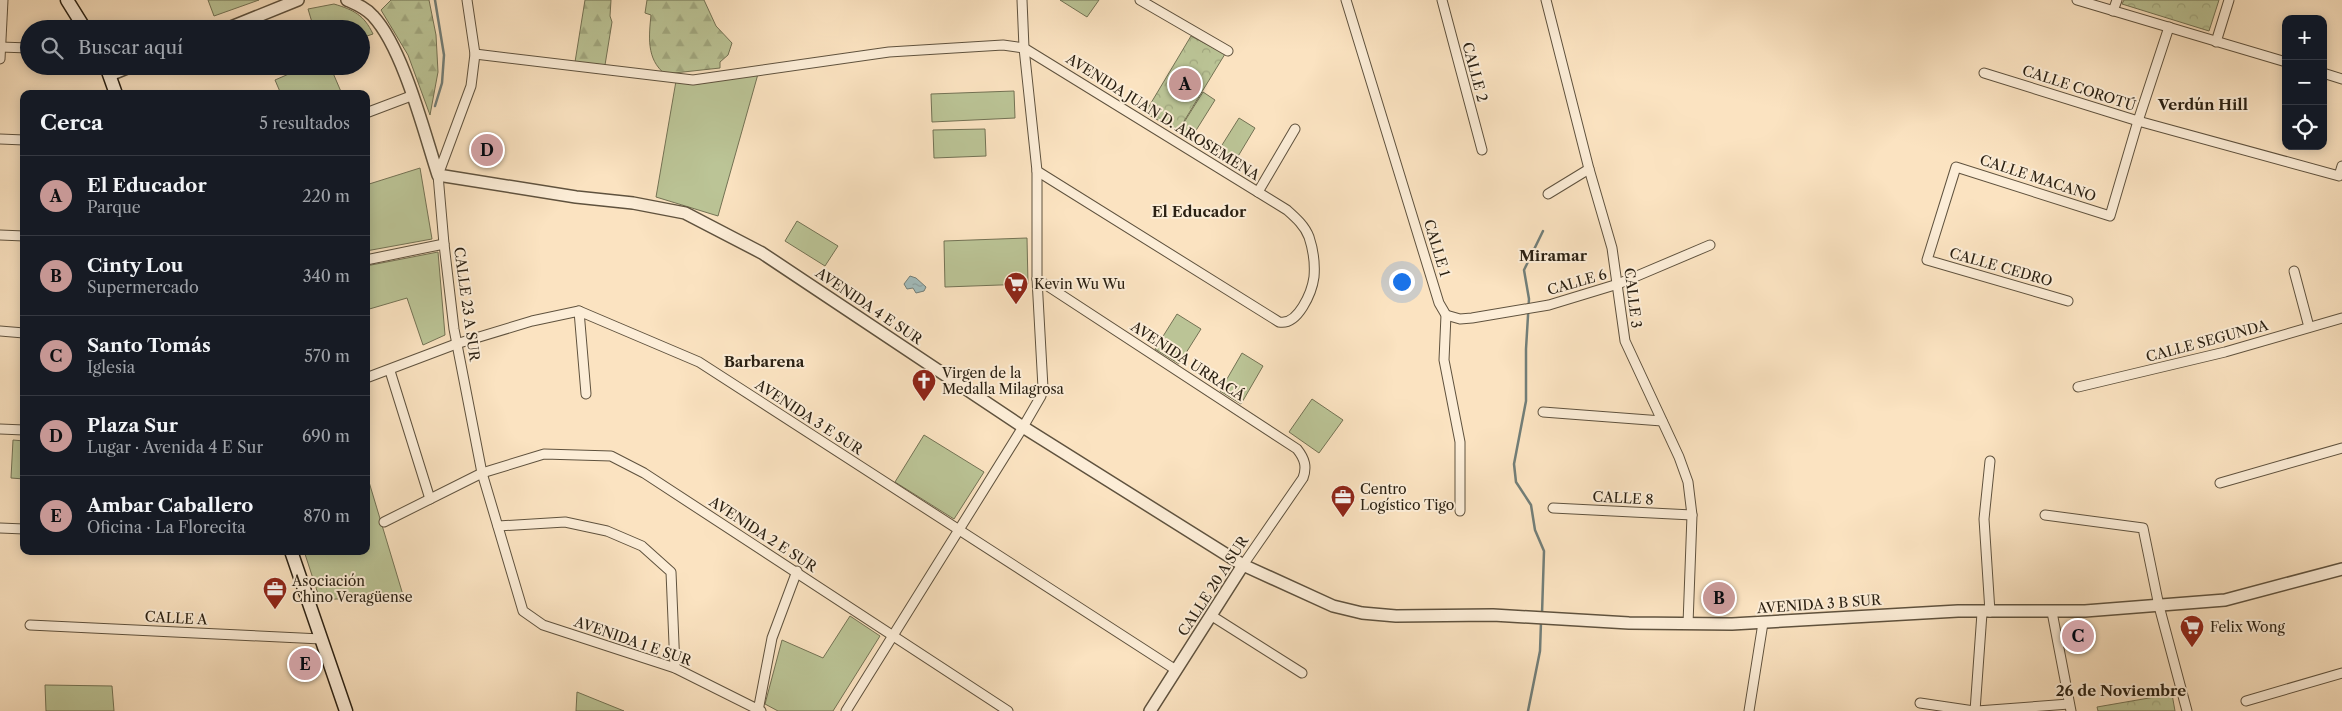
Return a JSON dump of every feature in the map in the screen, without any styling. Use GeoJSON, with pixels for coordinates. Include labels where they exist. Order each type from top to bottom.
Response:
{"type":"FeatureCollection","features":[{"type":"Feature","properties":{"kind":"main road"},"geometry":{"type":"LineString","coordinates":[[68,0],[80,20]]}},
{"type":"Feature","properties":{"kind":"main road"},"geometry":{"type":"LineString","coordinates":[[109,75],[115,90]]}},
{"type":"Feature","properties":{"kind":"main road"},"geometry":{"type":"LineString","coordinates":[[293,555],[346,711]]}},
{"type":"Feature","properties":{"kind":"street"},"geometry":{"type":"LineString","coordinates":[[0,59],[3,0]]}},
{"type":"Feature","properties":{"kind":"street"},"geometry":{"type":"LineString","coordinates":[[248,20],[298,0]]}},
{"type":"Feature","properties":{"kind":"street"},"geometry":{"type":"LineString","coordinates":[[347,0],[360,5],[373,16],[390,41],[412,96],[438,175]]}},
{"type":"Feature","properties":{"kind":"street","name":"CALLE 23 A SUR"},"geometry":{"type":"LineString","coordinates":[[466,0],[475,54],[471,86],[438,175],[444,244],[456,344],[482,473],[524,611]]}},
{"type":"Feature","properties":{"kind":"street"},"geometry":{"type":"LineString","coordinates":[[846,711],[1023,427],[1043,388],[1037,279],[1037,171],[1024,48],[1022,0]]}},
{"type":"Feature","properties":{"kind":"street"},"geometry":{"type":"LineString","coordinates":[[1140,0],[1228,52]]}},
{"type":"Feature","properties":{"kind":"street","name":"CALLE 1"},"geometry":{"type":"LineString","coordinates":[[1346,0],[1439,303],[1446,315],[1444,360],[1460,442],[1460,510]]}},
{"type":"Feature","properties":{"kind":"street","name":"CALLE 2"},"geometry":{"type":"LineString","coordinates":[[1442,0],[1482,150]]}},
{"type":"Feature","properties":{"kind":"street","name":"CALLE 3"},"geometry":{"type":"LineString","coordinates":[[1546,0],[1589,169],[1612,248],[1625,341],[1679,457],[1688,482],[1692,515],[1688,624]]}},
{"type":"Feature","properties":{"kind":"street"},"geometry":{"type":"LineString","coordinates":[[2077,0],[2282,61]]}},
{"type":"Feature","properties":{"kind":"street"},"geometry":{"type":"LineString","coordinates":[[2113,11],[2117,0]]}},
{"type":"Feature","properties":{"kind":"street"},"geometry":{"type":"LineString","coordinates":[[2216,42],[2229,0]]}},
{"type":"Feature","properties":{"kind":"street"},"geometry":{"type":"LineString","coordinates":[[2138,121],[2169,27]]}},
{"type":"Feature","properties":{"kind":"street"},"geometry":{"type":"LineString","coordinates":[[475,54],[693,80],[889,52],[1003,45],[1024,48]]}},
{"type":"Feature","properties":{"kind":"street"},"geometry":{"type":"LineString","coordinates":[[0,47],[20,48]]}},
{"type":"Feature","properties":{"kind":"street","name":"AVENIDA JUAN D. AROSEMENA"},"geometry":{"type":"LineString","coordinates":[[1024,48],[1287,210],[1301,222],[1309,236],[1314,276],[1311,288],[1295,318],[1288,323],[1275,320],[1037,171]]}},
{"type":"Feature","properties":{"kind":"street","name":"CALLE COROTÚ"},"geometry":{"type":"LineString","coordinates":[[1984,73],[2138,121],[2339,176],[2342,166]]}},
{"type":"Feature","properties":{"kind":"street"},"geometry":{"type":"LineString","coordinates":[[2327,74],[2342,79]]}},
{"type":"Feature","properties":{"kind":"street"},"geometry":{"type":"LineString","coordinates":[[370,112],[412,96]]}},
{"type":"Feature","properties":{"kind":"street","name":"CALLE MACANO"},"geometry":{"type":"LineString","coordinates":[[1927,260],[1956,167],[2110,216],[2138,121]]}},
{"type":"Feature","properties":{"kind":"street"},"geometry":{"type":"LineString","coordinates":[[1258,192],[1296,129]]}},
{"type":"Feature","properties":{"kind":"street"},"geometry":{"type":"LineString","coordinates":[[0,139],[20,140]]}},
{"type":"Feature","properties":{"kind":"street"},"geometry":{"type":"LineString","coordinates":[[1548,194],[1589,169]]}},
{"type":"Feature","properties":{"kind":"street","name":"AVENIDA 4 E SUR"},"geometry":{"type":"LineString","coordinates":[[438,175],[576,197],[633,203],[685,213],[762,253],[1023,427],[1243,565]]}},
{"type":"Feature","properties":{"kind":"street"},"geometry":{"type":"LineString","coordinates":[[0,235],[20,236]]}},
{"type":"Feature","properties":{"kind":"street"},"geometry":{"type":"LineString","coordinates":[[370,259],[444,244]]}},
{"type":"Feature","properties":{"kind":"street","name":"CALLE 6"},"geometry":{"type":"LineString","coordinates":[[1446,315],[1460,319],[1549,305],[1618,284],[1710,245]]}},
{"type":"Feature","properties":{"kind":"street","name":"CALLE CEDRO"},"geometry":{"type":"LineString","coordinates":[[1927,260],[2068,301]]}},
{"type":"Feature","properties":{"kind":"street"},"geometry":{"type":"LineString","coordinates":[[2294,271],[2309,327]]}},
{"type":"Feature","properties":{"kind":"street","name":"AVENIDA URRACÁ"},"geometry":{"type":"LineString","coordinates":[[1037,279],[1297,449],[1305,463],[1303,478]]}},
{"type":"Feature","properties":{"kind":"street"},"geometry":{"type":"LineString","coordinates":[[370,377],[390,371],[456,344],[532,321],[579,312],[586,394]]}},
{"type":"Feature","properties":{"kind":"street","name":"AVENIDA 3 E SUR"},"geometry":{"type":"LineString","coordinates":[[579,312],[699,362],[1176,670]]}},
{"type":"Feature","properties":{"kind":"street","name":"CALLE SEGUNDA"},"geometry":{"type":"LineString","coordinates":[[2078,387],[2225,352],[2342,318]]}},
{"type":"Feature","properties":{"kind":"street"},"geometry":{"type":"LineString","coordinates":[[0,331],[20,333]]}},
{"type":"Feature","properties":{"kind":"street"},"geometry":{"type":"LineString","coordinates":[[390,371],[430,499]]}},
{"type":"Feature","properties":{"kind":"street"},"geometry":{"type":"LineString","coordinates":[[1543,412],[1662,421]]}},
{"type":"Feature","properties":{"kind":"street"},"geometry":{"type":"LineString","coordinates":[[0,429],[20,430]]}},
{"type":"Feature","properties":{"kind":"street"},"geometry":{"type":"LineString","coordinates":[[2220,483],[2342,448]]}},
{"type":"Feature","properties":{"kind":"street","name":"AVENIDA 2 E SUR"},"geometry":{"type":"LineString","coordinates":[[384,522],[482,473],[544,454],[611,456],[644,472],[1008,711]]}},
{"type":"Feature","properties":{"kind":"street"},"geometry":{"type":"LineString","coordinates":[[1975,711],[1986,612],[1984,519],[1990,461]]}},
{"type":"Feature","properties":{"kind":"street","name":"CALLE 20 A SUR"},"geometry":{"type":"LineString","coordinates":[[1150,711],[1243,565],[1303,478]]}},
{"type":"Feature","properties":{"kind":"street","name":"CALLE 8"},"geometry":{"type":"LineString","coordinates":[[1553,508],[1692,515]]}},
{"type":"Feature","properties":{"kind":"street"},"geometry":{"type":"LineString","coordinates":[[2045,515],[2143,528],[2159,606],[2187,711]]}},
{"type":"Feature","properties":{"kind":"street"},"geometry":{"type":"LineString","coordinates":[[498,526],[565,522],[607,531],[642,546],[671,572],[675,668]]}},
{"type":"Feature","properties":{"kind":"street"},"geometry":{"type":"LineString","coordinates":[[0,528],[20,529]]}},
{"type":"Feature","properties":{"kind":"street","name":"AVENIDA 3 B SUR"},"geometry":{"type":"LineString","coordinates":[[1243,565],[1333,606],[1362,613],[1396,616],[1493,615],[1688,624],[1763,623],[1958,612],[2052,612],[2159,606],[2225,600],[2342,569]]}},
{"type":"Feature","properties":{"kind":"street"},"geometry":{"type":"LineString","coordinates":[[759,710],[772,638],[797,571]]}},
{"type":"Feature","properties":{"kind":"street","name":"AVENIDA 1 E SUR"},"geometry":{"type":"LineString","coordinates":[[524,611],[542,625],[675,668],[759,710]]}},
{"type":"Feature","properties":{"kind":"street"},"geometry":{"type":"LineString","coordinates":[[1920,703],[1975,711],[2070,707],[2052,612]]}},
{"type":"Feature","properties":{"kind":"street"},"geometry":{"type":"LineString","coordinates":[[1212,616],[1302,673]]}},
{"type":"Feature","properties":{"kind":"street"},"geometry":{"type":"LineString","coordinates":[[1749,711],[1763,623]]}},
{"type":"Feature","properties":{"kind":"street","name":"CALLE A"},"geometry":{"type":"LineString","coordinates":[[30,625],[321,639]]}},
{"type":"Feature","properties":{"kind":"street"},"geometry":{"type":"LineString","coordinates":[[2246,701],[2342,673]]}},
{"type":"Feature","properties":{"kind":"green space"},"geometry":{"type":"Polygon","coordinates":[[[208,0],[259,0],[214,16],[208,0]]]}},
{"type":"Feature","properties":{"kind":"green space"},"geometry":{"type":"Polygon","coordinates":[[[391,0],[429,0],[436,35],[438,72],[430,115],[408,55],[381,10],[391,0]]]}},
{"type":"Feature","properties":{"kind":"green space"},"geometry":{"type":"Polygon","coordinates":[[[585,0],[611,0],[610,16],[612,22],[605,65],[575,62],[585,0]]]}},
{"type":"Feature","properties":{"kind":"green space"},"geometry":{"type":"Polygon","coordinates":[[[647,0],[704,0],[716,26],[732,43],[728,55],[720,62],[720,68],[665,74],[655,61],[650,47],[651,15],[645,13],[647,0]]]}},
{"type":"Feature","properties":{"kind":"green space"},"geometry":{"type":"Polygon","coordinates":[[[1060,0],[1099,0],[1087,17],[1060,0]]]}},
{"type":"Feature","properties":{"kind":"green space"},"geometry":{"type":"Polygon","coordinates":[[[2124,0],[2219,0],[2209,31],[2122,4],[2124,0]]]}},
{"type":"Feature","properties":{"kind":"green space"},"geometry":{"type":"Polygon","coordinates":[[[334,4],[358,14],[364,20],[311,20],[308,9],[334,4]]]}},
{"type":"Feature","properties":{"kind":"green space"},"geometry":{"type":"Polygon","coordinates":[[[1191,36],[1225,54],[1178,131],[1145,113],[1191,36]]]}},
{"type":"Feature","properties":{"kind":"green space"},"geometry":{"type":"Polygon","coordinates":[[[758,74],[718,216],[656,197],[676,81],[698,84],[758,74]]]}},
{"type":"Feature","properties":{"kind":"green space"},"geometry":{"type":"Polygon","coordinates":[[[286,75],[334,75],[340,90],[279,90],[275,80],[286,75]]]}},
{"type":"Feature","properties":{"kind":"green space"},"geometry":{"type":"Polygon","coordinates":[[[1014,91],[1015,118],[932,122],[931,94],[1014,91]]]}},
{"type":"Feature","properties":{"kind":"green space"},"geometry":{"type":"Polygon","coordinates":[[[1203,92],[1215,100],[1190,140],[1178,132],[1203,92]]]}},
{"type":"Feature","properties":{"kind":"green space"},"geometry":{"type":"Polygon","coordinates":[[[1239,118],[1255,128],[1234,163],[1217,153],[1239,118]]]}},
{"type":"Feature","properties":{"kind":"green space"},"geometry":{"type":"Polygon","coordinates":[[[985,129],[986,156],[934,158],[933,130],[985,129]]]}},
{"type":"Feature","properties":{"kind":"green space"},"geometry":{"type":"Polygon","coordinates":[[[420,168],[432,239],[370,250],[370,184],[420,168]]]}},
{"type":"Feature","properties":{"kind":"green space"},"geometry":{"type":"Polygon","coordinates":[[[797,221],[838,246],[825,266],[785,241],[797,221]]]}},
{"type":"Feature","properties":{"kind":"green space"},"geometry":{"type":"Polygon","coordinates":[[[1027,238],[1028,284],[945,287],[944,241],[1027,238]]]}},
{"type":"Feature","properties":{"kind":"green space"},"geometry":{"type":"Polygon","coordinates":[[[438,252],[445,335],[423,345],[407,298],[370,309],[370,265],[438,252]]]}},
{"type":"Feature","properties":{"kind":"green space"},"geometry":{"type":"Polygon","coordinates":[[[1177,314],[1201,329],[1179,364],[1155,349],[1177,314]]]}},
{"type":"Feature","properties":{"kind":"green space"},"geometry":{"type":"Polygon","coordinates":[[[1242,353],[1263,366],[1241,404],[1220,391],[1242,353]]]}},
{"type":"Feature","properties":{"kind":"green space"},"geometry":{"type":"Polygon","coordinates":[[[1312,399],[1343,420],[1319,453],[1289,432],[1312,399]]]}},
{"type":"Feature","properties":{"kind":"green space"},"geometry":{"type":"Polygon","coordinates":[[[924,435],[984,472],[954,519],[895,482],[924,435]]]}},
{"type":"Feature","properties":{"kind":"green space"},"geometry":{"type":"Polygon","coordinates":[[[13,440],[20,441],[20,479],[11,478],[13,440]]]}},
{"type":"Feature","properties":{"kind":"green space"},"geometry":{"type":"Polygon","coordinates":[[[370,485],[403,595],[320,600],[305,555],[370,555],[370,485]]]}},
{"type":"Feature","properties":{"kind":"green space"},"geometry":{"type":"Polygon","coordinates":[[[850,616],[880,636],[833,711],[778,711],[765,704],[782,640],[823,658],[850,616]]]}},
{"type":"Feature","properties":{"kind":"green space"},"geometry":{"type":"Polygon","coordinates":[[[45,685],[112,686],[114,711],[46,711],[45,685]]]}},
{"type":"Feature","properties":{"kind":"green space"},"geometry":{"type":"Polygon","coordinates":[[[577,692],[624,711],[576,711],[577,692]]]}},
{"type":"Feature","properties":{"kind":"green space"},"geometry":{"type":"Polygon","coordinates":[[[2172,694],[2175,711],[2098,711],[2097,707],[2172,694]]]}},
{"type":"Feature","properties":{"kind":"water"},"geometry":{"type":"Polygon","coordinates":[[[910,276],[916,278],[926,287],[924,291],[916,293],[913,288],[907,289],[904,284],[910,276]]]}},
{"type":"Feature","properties":{"kind":"waterway"},"geometry":{"type":"LineString","coordinates":[[435,0],[444,55],[442,83],[435,106]]}},
{"type":"Feature","properties":{"kind":"waterway"},"geometry":{"type":"LineString","coordinates":[[1542,614],[1544,551],[1535,530],[1531,505],[1516,482],[1514,464],[1526,401],[1526,349],[1529,299],[1524,270],[1543,231]]}},
{"type":"Feature","properties":{"kind":"waterway"},"geometry":{"type":"LineString","coordinates":[[1528,711],[1540,651],[1541,622]]}},
{"type":"Feature","properties":{"kind":"place","name":"El Educador"},"geometry":{"type":"Point","coordinates":[1185,84]}},
{"type":"Feature","properties":{"kind":"place","name":"Plaza Sur"},"geometry":{"type":"Point","coordinates":[487,150]}},
{"type":"Feature","properties":{"kind":"place","name":"Kevin Wu Wu"},"geometry":{"type":"Point","coordinates":[1016,305]}},
{"type":"Feature","properties":{"kind":"place","name":"Virgen de la Medalla Milagrosa"},"geometry":{"type":"Point","coordinates":[924,402]}},
{"type":"Feature","properties":{"kind":"place","name":"Centro Logístico Tigo"},"geometry":{"type":"Point","coordinates":[1343,518]}},
{"type":"Feature","properties":{"kind":"place","name":"Cinty Lou"},"geometry":{"type":"Point","coordinates":[1719,598]}},
{"type":"Feature","properties":{"kind":"place","name":"Asociación Chino Veragüense"},"geometry":{"type":"Point","coordinates":[275,610]}},
{"type":"Feature","properties":{"kind":"place","name":"Santo Tomás"},"geometry":{"type":"Point","coordinates":[2078,636]}},
{"type":"Feature","properties":{"kind":"place","name":"Felix Wong"},"geometry":{"type":"Point","coordinates":[2192,648]}},
{"type":"Feature","properties":{"kind":"place","name":"Ambar Caballero"},"geometry":{"type":"Point","coordinates":[305,664]}},
{"type":"Feature","properties":{"kind":"district","name":"Verdún Hill"},"geometry":{"type":"Point","coordinates":[2203,105]}},
{"type":"Feature","properties":{"kind":"district","name":"El Educador"},"geometry":{"type":"Point","coordinates":[1199,212]}},
{"type":"Feature","properties":{"kind":"district","name":"Miramar"},"geometry":{"type":"Point","coordinates":[1553,256]}},
{"type":"Feature","properties":{"kind":"district","name":"Barbarena"},"geometry":{"type":"Point","coordinates":[764,362]}},
{"type":"Feature","properties":{"kind":"district","name":"26 de Noviembre"},"geometry":{"type":"Point","coordinates":[2121,691]}}]}
